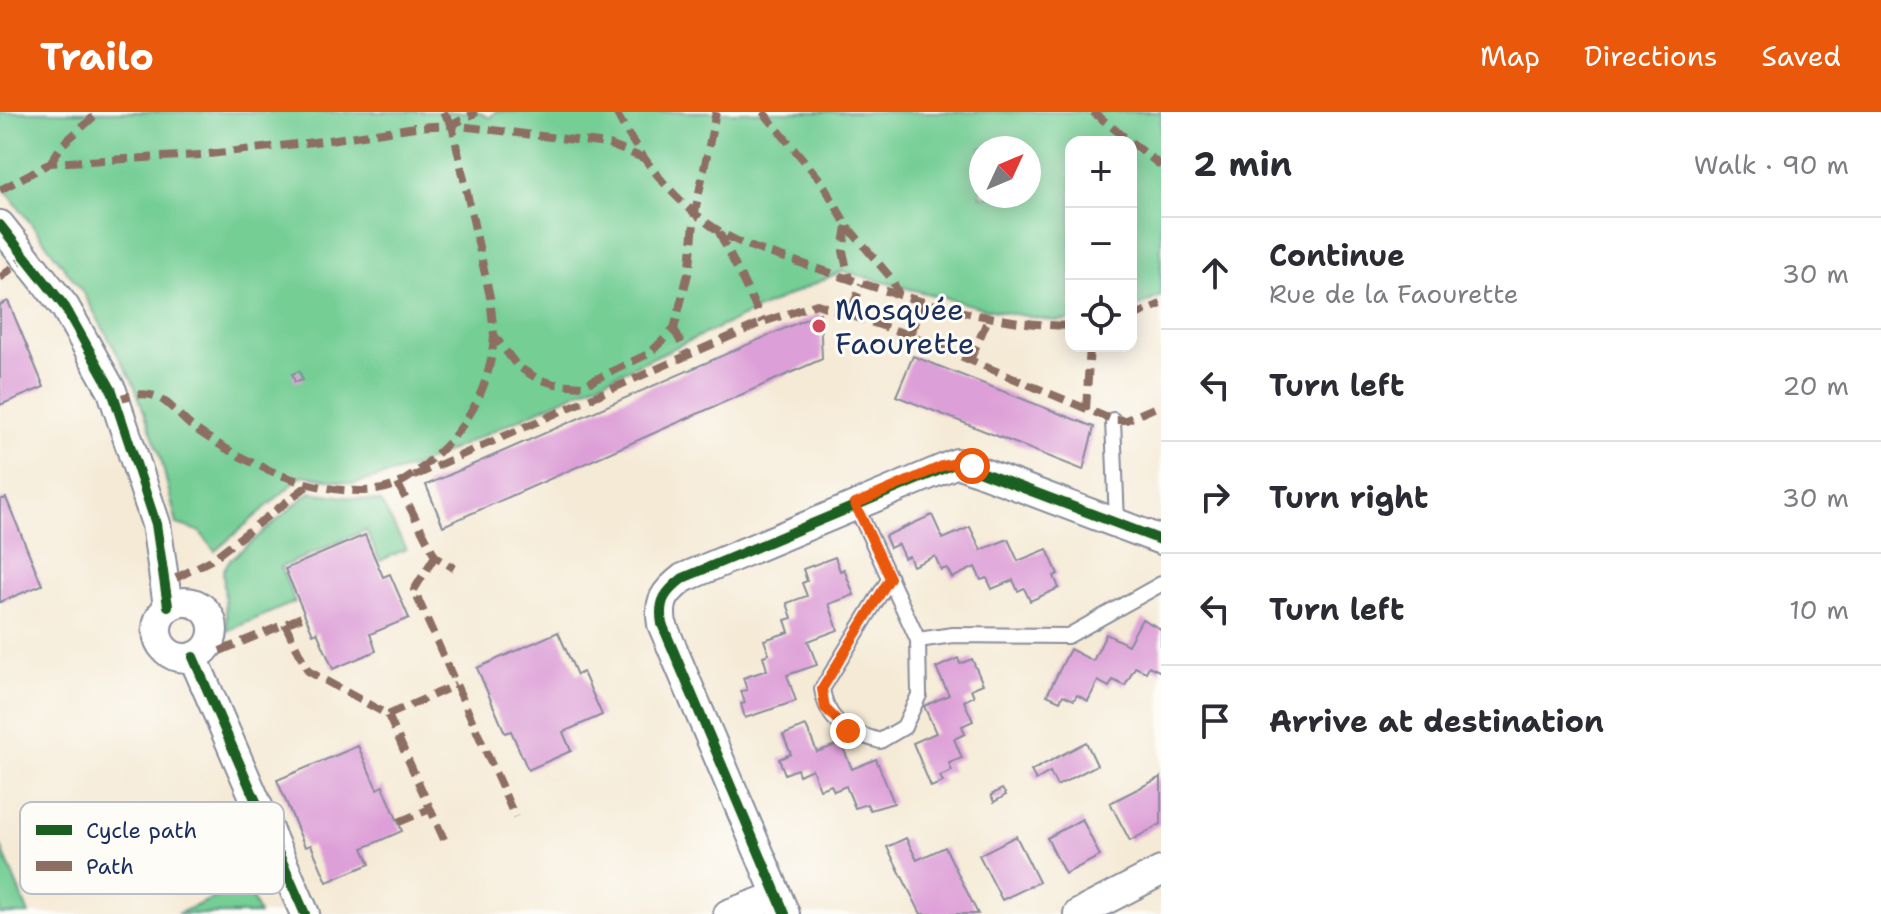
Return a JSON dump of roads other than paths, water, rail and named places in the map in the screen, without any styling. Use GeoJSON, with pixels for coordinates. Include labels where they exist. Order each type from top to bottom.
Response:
{"type":"FeatureCollection","features":[{"type":"Feature","properties":{"kind":"street"},"geometry":{"type":"LineString","coordinates":[[0,225],[65,307],[112,391],[156,524],[168,606]]}},
{"type":"Feature","properties":{"kind":"street"},"geometry":{"type":"LineString","coordinates":[[728,914],[781,905],[662,624],[661,600],[683,578],[957,463],[1161,540]]}},
{"type":"Feature","properties":{"kind":"street"},"geometry":{"type":"LineString","coordinates":[[191,602],[204,609],[212,622],[212,636],[207,647],[193,657],[171,655],[158,640],[159,617],[168,606],[191,602]]}},
{"type":"Feature","properties":{"kind":"street"},"geometry":{"type":"LineString","coordinates":[[193,657],[256,802]]}},
{"type":"Feature","properties":{"kind":"street"},"geometry":{"type":"LineString","coordinates":[[284,866],[305,914]]}},
{"type":"Feature","properties":{"kind":"street"},"geometry":{"type":"LineString","coordinates":[[1083,913],[1161,871]]}},
{"type":"Feature","properties":{"kind":"lane"},"geometry":{"type":"LineString","coordinates":[[1113,420],[1117,523]]}},
{"type":"Feature","properties":{"kind":"lane"},"geometry":{"type":"LineString","coordinates":[[855,504],[890,578],[918,640],[919,695],[904,727],[880,741],[848,731],[825,708],[822,689],[890,578]]}},
{"type":"Feature","properties":{"kind":"lane"},"geometry":{"type":"LineString","coordinates":[[918,640],[953,635],[1068,636],[1161,584]]}},
{"type":"Feature","properties":{"kind":"place","name":"Mosquée Faourette"},"geometry":{"type":"Point","coordinates":[819,326]}}]}
